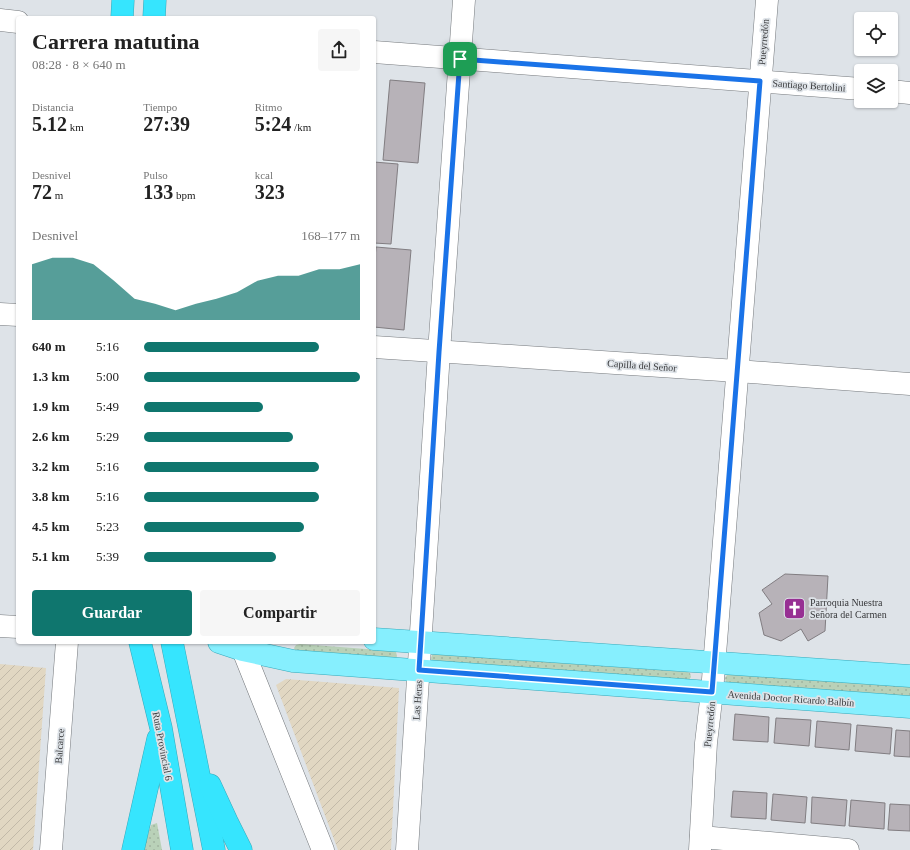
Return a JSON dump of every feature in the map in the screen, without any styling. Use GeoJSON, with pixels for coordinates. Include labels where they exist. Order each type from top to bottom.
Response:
{"type":"FeatureCollection","features":[{"type":"Feature","properties":{"kind":"highway"},"geometry":{"type":"LineString","coordinates":[[122,16],[123,0]]}},
{"type":"Feature","properties":{"kind":"highway"},"geometry":{"type":"LineString","coordinates":[[154,16],[155,0]]}},
{"type":"Feature","properties":{"kind":"highway","name":"Ruta Provincial 6"},"geometry":{"type":"LineString","coordinates":[[140,644],[160,728],[182,850]]}},
{"type":"Feature","properties":{"kind":"highway"},"geometry":{"type":"LineString","coordinates":[[172,644],[214,850]]}},
{"type":"Feature","properties":{"kind":"highway"},"geometry":{"type":"LineString","coordinates":[[133,850],[160,728]]}},
{"type":"Feature","properties":{"kind":"highway"},"geometry":{"type":"LineString","coordinates":[[194,751],[241,850]]}},
{"type":"Feature","properties":{"kind":"main road"},"geometry":{"type":"LineString","coordinates":[[376,639],[910,676]]}},
{"type":"Feature","properties":{"kind":"main road","name":"Avenida Doctor Ricardo Balbín"},"geometry":{"type":"LineString","coordinates":[[225,644],[243,650],[293,661],[910,707]]}},
{"type":"Feature","properties":{"kind":"main road"},"geometry":{"type":"LineString","coordinates":[[243,650],[262,644]]}},
{"type":"Feature","properties":{"kind":"street","name":"Las Heras"},"geometry":{"type":"LineString","coordinates":[[407,850],[439,352],[464,0]]}},
{"type":"Feature","properties":{"kind":"street","name":"Pueyrredón"},"geometry":{"type":"LineString","coordinates":[[700,843],[706,743],[715,662],[767,0]]}},
{"type":"Feature","properties":{"kind":"street"},"geometry":{"type":"LineString","coordinates":[[0,20],[16,22]]}},
{"type":"Feature","properties":{"kind":"street","name":"Santiago Bertolini"},"geometry":{"type":"LineString","coordinates":[[376,52],[854,88]]}},
{"type":"Feature","properties":{"kind":"street"},"geometry":{"type":"LineString","coordinates":[[898,92],[910,93]]}},
{"type":"Feature","properties":{"kind":"street"},"geometry":{"type":"LineString","coordinates":[[0,314],[16,315]]}},
{"type":"Feature","properties":{"kind":"street","name":"Capilla del Señor"},"geometry":{"type":"LineString","coordinates":[[376,348],[738,371],[910,384]]}},
{"type":"Feature","properties":{"kind":"street"},"geometry":{"type":"LineString","coordinates":[[0,626],[16,627]]}},
{"type":"Feature","properties":{"kind":"street","name":"Balcarce"},"geometry":{"type":"LineString","coordinates":[[51,850],[67,644]]}},
{"type":"Feature","properties":{"kind":"street"},"geometry":{"type":"LineString","coordinates":[[243,650],[323,850]]}},
{"type":"Feature","properties":{"kind":"street"},"geometry":{"type":"LineString","coordinates":[[700,843],[848,850]]}},
{"type":"Feature","properties":{"kind":"shaded area"},"geometry":{"type":"Polygon","coordinates":[[[0,664],[46,668],[33,850],[0,850],[0,664]]]}},
{"type":"Feature","properties":{"kind":"shaded area"},"geometry":{"type":"Polygon","coordinates":[[[286,679],[399,688],[391,850],[338,850],[276,685],[286,679]]]}},
{"type":"Feature","properties":{"kind":"green space"},"geometry":{"type":"Polygon","coordinates":[[[300,644],[393,651],[396,652],[397,656],[396,659],[296,652],[294,648],[296,645],[300,644]]]}},
{"type":"Feature","properties":{"kind":"green space"},"geometry":{"type":"Polygon","coordinates":[[[436,654],[687,672],[690,673],[691,677],[689,680],[432,662],[432,655],[436,654]]]}},
{"type":"Feature","properties":{"kind":"green space"},"geometry":{"type":"Polygon","coordinates":[[[730,674],[910,686],[910,696],[729,683],[726,682],[725,678],[730,674]]]}},
{"type":"Feature","properties":{"kind":"green space"},"geometry":{"type":"Polygon","coordinates":[[[157,823],[162,850],[143,850],[151,825],[157,823]]]}},
{"type":"Feature","properties":{"kind":"building"},"geometry":{"type":"Polygon","coordinates":[[[390,80],[425,83],[418,163],[383,160],[390,80]]]}},
{"type":"Feature","properties":{"kind":"building"},"geometry":{"type":"Polygon","coordinates":[[[376,162],[398,164],[391,244],[376,243],[376,162]]]}},
{"type":"Feature","properties":{"kind":"building"},"geometry":{"type":"Polygon","coordinates":[[[376,247],[411,250],[404,330],[376,327],[376,247]]]}},
{"type":"Feature","properties":{"kind":"building","name":"Parroquia Nuestra Señora del Carmen"},"geometry":{"type":"Polygon","coordinates":[[[785,574],[828,576],[825,631],[808,641],[801,629],[781,641],[764,635],[759,613],[772,604],[762,590],[785,574]]]}},
{"type":"Feature","properties":{"kind":"building"},"geometry":{"type":"Polygon","coordinates":[[[735,714],[769,717],[768,742],[733,740],[735,714]]]}},
{"type":"Feature","properties":{"kind":"building"},"geometry":{"type":"Polygon","coordinates":[[[776,718],[811,720],[809,746],[774,743],[776,718]]]}},
{"type":"Feature","properties":{"kind":"building"},"geometry":{"type":"Polygon","coordinates":[[[817,721],[851,724],[849,750],[815,747],[817,721]]]}},
{"type":"Feature","properties":{"kind":"building"},"geometry":{"type":"Polygon","coordinates":[[[857,725],[892,728],[890,754],[855,751],[857,725]]]}},
{"type":"Feature","properties":{"kind":"building"},"geometry":{"type":"Polygon","coordinates":[[[896,730],[910,731],[910,757],[894,756],[896,730]]]}},
{"type":"Feature","properties":{"kind":"building"},"geometry":{"type":"Polygon","coordinates":[[[733,791],[767,793],[766,819],[731,817],[733,791]]]}},
{"type":"Feature","properties":{"kind":"building"},"geometry":{"type":"Polygon","coordinates":[[[773,794],[807,797],[805,823],[771,820],[773,794]]]}},
{"type":"Feature","properties":{"kind":"building"},"geometry":{"type":"Polygon","coordinates":[[[812,797],[847,800],[845,826],[811,823],[812,797]]]}},
{"type":"Feature","properties":{"kind":"building"},"geometry":{"type":"Polygon","coordinates":[[[851,800],[885,803],[884,829],[849,826],[851,800]]]}},
{"type":"Feature","properties":{"kind":"building"},"geometry":{"type":"Polygon","coordinates":[[[890,804],[910,805],[910,831],[888,830],[890,804]]]}},
{"type":"Feature","properties":{"kind":"place","name":"Parroquia Nuestra Señora del Carmen"},"geometry":{"type":"Point","coordinates":[795,608]}},
{"type":"Feature","properties":{"kind":"route"},"geometry":{"type":"LineString","coordinates":[[460,59],[760,81],[712,692],[419,670],[439,352],[460,59]]}}]}
